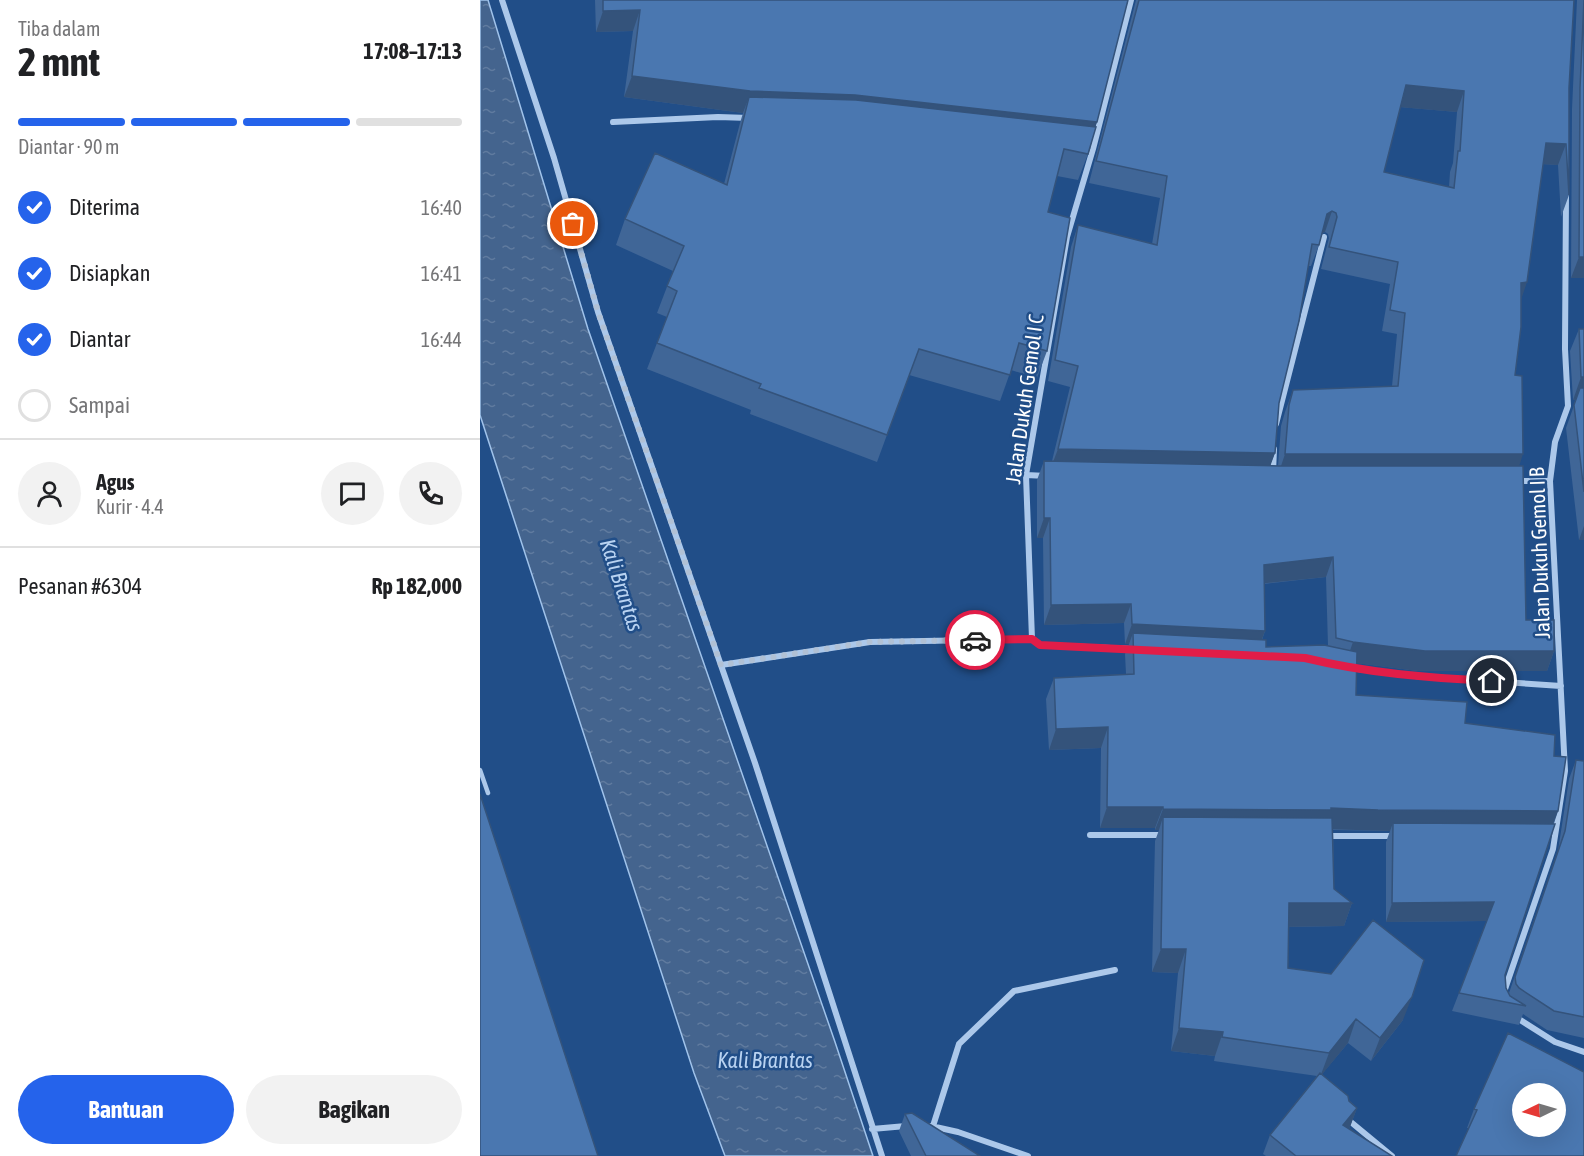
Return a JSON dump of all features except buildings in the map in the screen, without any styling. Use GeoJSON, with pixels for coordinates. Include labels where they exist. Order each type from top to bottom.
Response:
{"type":"FeatureCollection","features":[{"type":"Feature","properties":{"kind":"street"},"geometry":{"type":"LineString","coordinates":[[502,0],[554,158],[598,312],[755,763],[882,1156]]}},
{"type":"Feature","properties":{"kind":"street","name":"Jalan Dukuh Gemol I C"},"geometry":{"type":"LineString","coordinates":[[1032,639],[1026,475],[1067,237],[1093,149],[1131,0]]}},
{"type":"Feature","properties":{"kind":"street"},"geometry":{"type":"LineString","coordinates":[[613,122],[718,117],[753,118]]}},
{"type":"Feature","properties":{"kind":"street"},"geometry":{"type":"LineString","coordinates":[[1082,148],[1093,149]]}},
{"type":"Feature","properties":{"kind":"street","name":"Jalan Dukuh Gemol I B"},"geometry":{"type":"LineString","coordinates":[[1504,1005],[1503,996],[1553,849],[1565,771],[1550,482],[1555,442],[1568,406],[1565,349],[1566,193]]}},
{"type":"Feature","properties":{"kind":"street"},"geometry":{"type":"LineString","coordinates":[[1275,436],[1324,237]]}},
{"type":"Feature","properties":{"kind":"street"},"geometry":{"type":"LineString","coordinates":[[1568,406],[1576,405]]}},
{"type":"Feature","properties":{"kind":"street"},"geometry":{"type":"LineString","coordinates":[[1272,480],[1274,447]]}},
{"type":"Feature","properties":{"kind":"street"},"geometry":{"type":"LineString","coordinates":[[1026,475],[1050,476]]}},
{"type":"Feature","properties":{"kind":"street"},"geometry":{"type":"LineString","coordinates":[[1514,481],[1550,482]]}},
{"type":"Feature","properties":{"kind":"street"},"geometry":{"type":"LineString","coordinates":[[721,665],[870,642],[1032,639],[1040,645],[1144,650]]}},
{"type":"Feature","properties":{"kind":"street"},"geometry":{"type":"LineString","coordinates":[[1345,667],[1414,676],[1561,686]]}},
{"type":"Feature","properties":{"kind":"street"},"geometry":{"type":"LineString","coordinates":[[1090,835],[1173,835]]}},
{"type":"Feature","properties":{"kind":"street"},"geometry":{"type":"LineString","coordinates":[[1317,836],[1400,836]]}},
{"type":"Feature","properties":{"kind":"street"},"geometry":{"type":"LineString","coordinates":[[1543,837],[1555,837]]}},
{"type":"Feature","properties":{"kind":"street"},"geometry":{"type":"LineString","coordinates":[[933,1126],[959,1044],[1014,992],[1115,969]]}},
{"type":"Feature","properties":{"kind":"street"},"geometry":{"type":"LineString","coordinates":[[1508,1011],[1555,1042],[1584,1052]]}},
{"type":"Feature","properties":{"kind":"street"},"geometry":{"type":"LineString","coordinates":[[1346,1117],[1392,1156]]}},
{"type":"Feature","properties":{"kind":"street"},"geometry":{"type":"LineString","coordinates":[[872,1129],[912,1125]]}},
{"type":"Feature","properties":{"kind":"street"},"geometry":{"type":"LineString","coordinates":[[923,1126],[958,1132],[1028,1156]]}},
{"type":"Feature","properties":{"kind":"lane"},"geometry":{"type":"LineString","coordinates":[[480,770],[488,793]]}},
{"type":"Feature","properties":{"kind":"water","name":"Kali Brantas"},"geometry":{"type":"Polygon","coordinates":[[[480,0],[488,0],[588,329],[873,1156],[725,1156],[694,1073],[480,415],[480,0]]]}},
{"type":"Feature","properties":{"kind":"way so far"},"geometry":{"type":"LineString","coordinates":[[573,224],[598,312],[721,665],[870,642],[975,640]]}},
{"type":"Feature","properties":{"kind":"route"},"geometry":{"type":"LineString","coordinates":[[975,640],[1032,639],[1040,645],[1305,658],[1345,667],[1414,676],[1492,681]]}}]}
